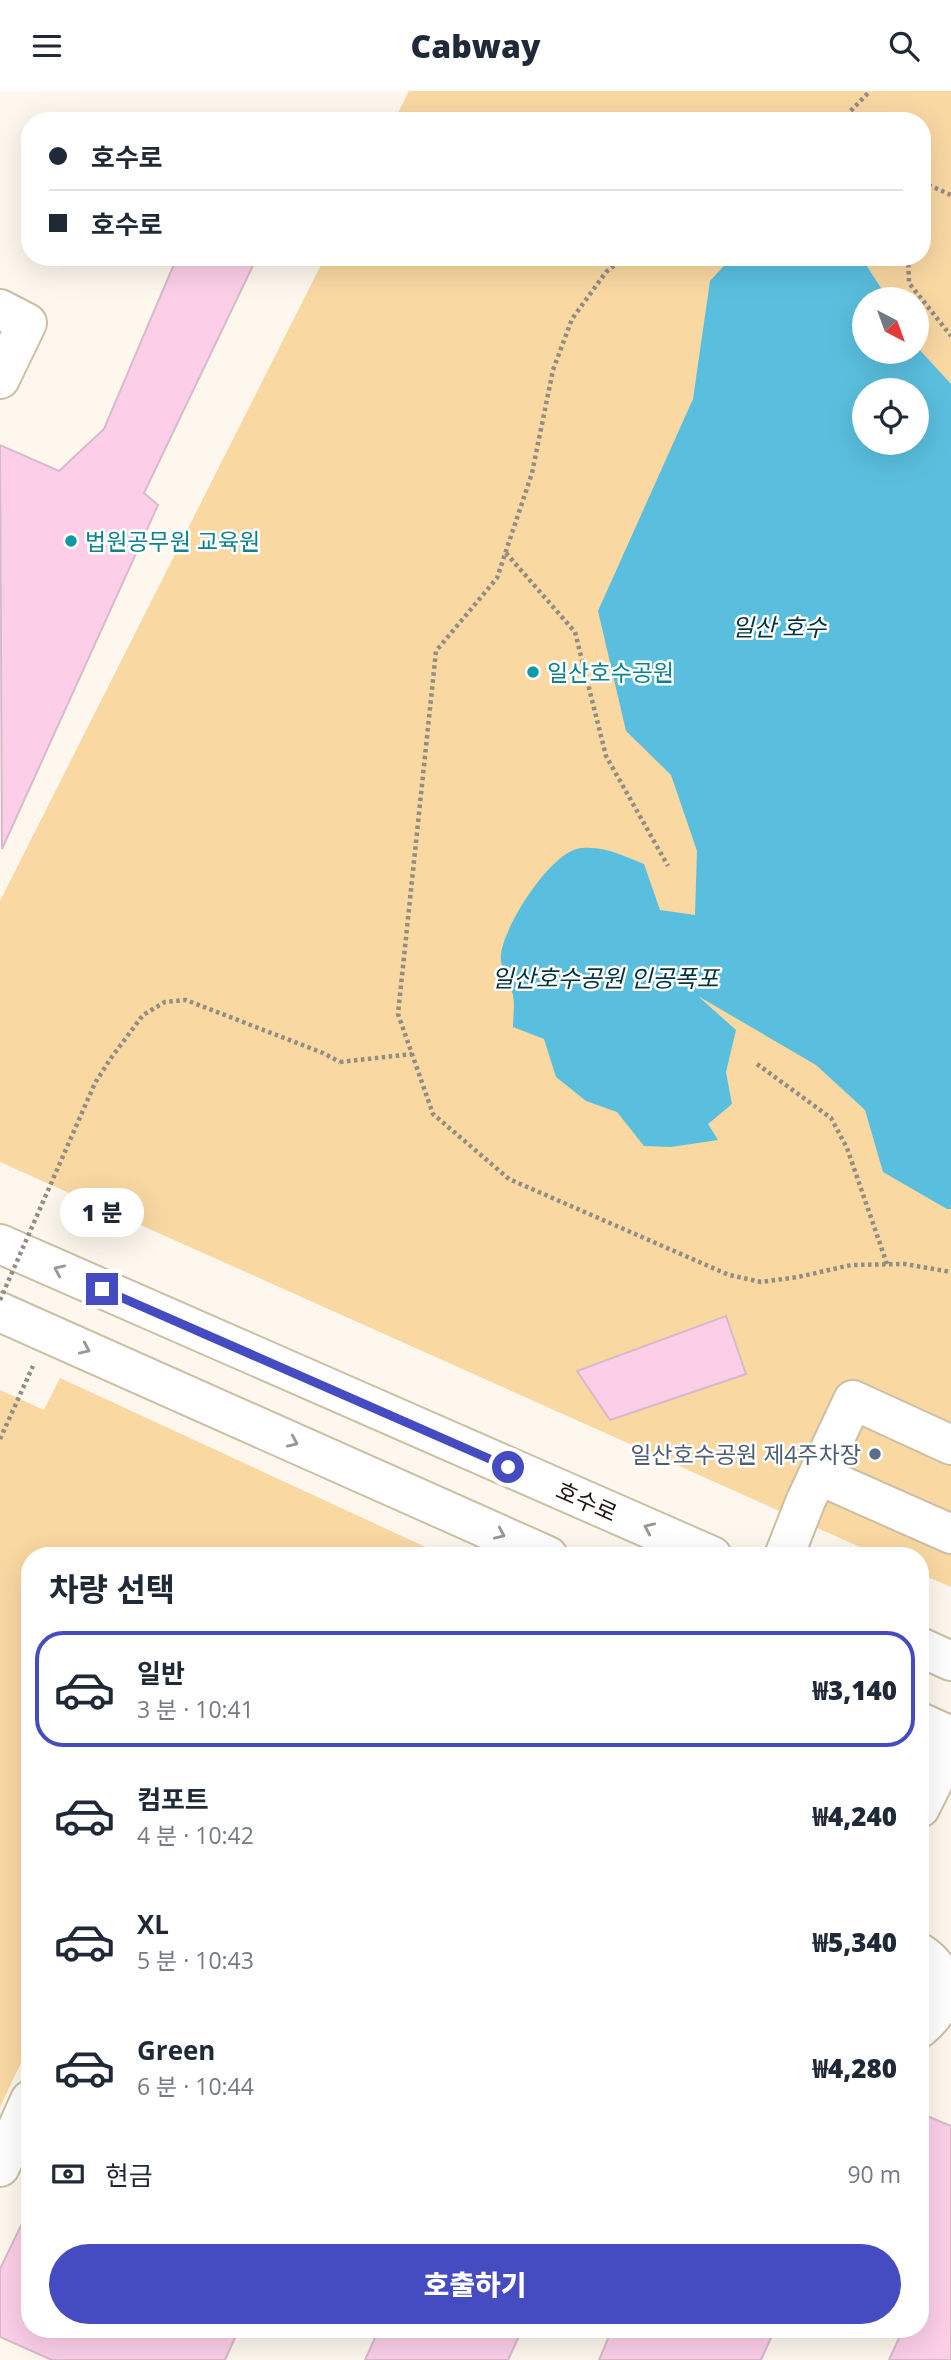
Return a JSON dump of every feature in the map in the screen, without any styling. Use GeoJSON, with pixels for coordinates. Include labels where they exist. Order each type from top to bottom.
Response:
{"type":"FeatureCollection","features":[{"type":"Feature","properties":{"kind":"main road"},"geometry":{"type":"LineString","coordinates":[[0,309],[27,323],[0,379]]}},
{"type":"Feature","properties":{"kind":"main road","name":"호수로"},"geometry":{"type":"LineString","coordinates":[[0,1244],[691,1547]]}},
{"type":"Feature","properties":{"kind":"main road"},"geometry":{"type":"LineString","coordinates":[[0,1312],[528,1547]]}},
{"type":"Feature","properties":{"kind":"main road"},"geometry":{"type":"LineString","coordinates":[[788,1547],[853,1399],[951,1445]]}},
{"type":"Feature","properties":{"kind":"main road"},"geometry":{"type":"LineString","coordinates":[[818,1475],[951,1534]]}},
{"type":"Feature","properties":{"kind":"main road"},"geometry":{"type":"LineString","coordinates":[[929,1651],[951,1661]]}},
{"type":"Feature","properties":{"kind":"main road"},"geometry":{"type":"LineString","coordinates":[[929,1726],[951,1735]]}},
{"type":"Feature","properties":{"kind":"main road"},"geometry":{"type":"LineString","coordinates":[[929,1790],[951,1746]]}},
{"type":"Feature","properties":{"kind":"main road"},"geometry":{"type":"LineString","coordinates":[[929,2019],[940,2009],[946,1996],[946,1980],[937,1965]]}},
{"type":"Feature","properties":{"kind":"main road"},"geometry":{"type":"LineString","coordinates":[[0,2167],[21,2120]]}},
{"type":"Feature","properties":{"kind":"path"},"geometry":{"type":"LineString","coordinates":[[850,112],[870,91]]}},
{"type":"Feature","properties":{"kind":"path"},"geometry":{"type":"LineString","coordinates":[[931,186],[951,195]]}},
{"type":"Feature","properties":{"kind":"path"},"geometry":{"type":"LineString","coordinates":[[614,266],[606,272],[572,319],[553,370],[532,473],[497,578],[436,651],[398,1014],[433,1114],[509,1179],[729,1275],[750,1280],[761,1282],[798,1277],[851,1265],[905,1264],[951,1272]]}},
{"type":"Feature","properties":{"kind":"path"},"geometry":{"type":"LineString","coordinates":[[908,266],[909,282],[951,336]]}},
{"type":"Feature","properties":{"kind":"path"},"geometry":{"type":"LineString","coordinates":[[505,552],[575,632],[606,757],[668,866]]}},
{"type":"Feature","properties":{"kind":"path"},"geometry":{"type":"LineString","coordinates":[[0,1300],[95,1083],[143,1015],[165,1002],[186,1000],[324,1053],[340,1062],[412,1054]]}},
{"type":"Feature","properties":{"kind":"path"},"geometry":{"type":"LineString","coordinates":[[757,1063],[831,1118],[847,1148],[887,1264]]}},
{"type":"Feature","properties":{"kind":"path"},"geometry":{"type":"LineString","coordinates":[[0,1439],[36,1359]]}},
{"type":"Feature","properties":{"kind":"shaded area","name":"일산호수공원"},"geometry":{"type":"Polygon","coordinates":[[[409,91],[951,91],[951,1587],[929,1577],[929,1547],[860,1547],[0,1162],[0,901],[320,266],[931,266],[931,112],[398,112],[409,91]]]}},
{"type":"Feature","properties":{"kind":"shaded area"},"geometry":{"type":"Polygon","coordinates":[[[60,1378],[426,1547],[21,1547],[21,2063],[0,2107],[0,1390],[44,1410],[60,1378]]]}},
{"type":"Feature","properties":{"kind":"water","name":"일산 호수"},"geometry":{"type":"Polygon","coordinates":[[[724,266],[867,266],[880,287],[852,287],[852,364],[929,364],[929,360],[951,384],[951,1209],[883,1172],[865,1110],[816,1065],[698,996],[736,1030],[726,1072],[732,1104],[708,1124],[718,1140],[671,1147],[644,1146],[617,1112],[586,1101],[556,1077],[544,1039],[513,1027],[513,995],[501,959],[504,941],[531,891],[557,861],[570,852],[582,848],[599,849],[644,864],[660,910],[695,915],[697,851],[671,775],[626,731],[598,611],[693,399],[710,281],[724,266]]]}},
{"type":"Feature","properties":{"kind":"building","name":"법원공무원 교육원"},"geometry":{"type":"Polygon","coordinates":[[[173,266],[253,266],[144,493],[158,505],[2,849],[0,445],[59,471],[104,429],[173,266]]]}},
{"type":"Feature","properties":{"kind":"building"},"geometry":{"type":"Polygon","coordinates":[[[726,1316],[746,1374],[610,1420],[577,1371],[726,1316]]]}},
{"type":"Feature","properties":{"kind":"building"},"geometry":{"type":"Polygon","coordinates":[[[929,2117],[951,2126],[951,2360],[889,2360],[899,2338],[929,2338],[929,2117]]]}},
{"type":"Feature","properties":{"kind":"building"},"geometry":{"type":"Polygon","coordinates":[[[21,2226],[21,2338],[235,2338],[225,2360],[52,2360],[0,2337],[0,2269],[21,2226]]]}},
{"type":"Feature","properties":{"kind":"building"},"geometry":{"type":"Polygon","coordinates":[[[375,2338],[518,2338],[508,2360],[365,2360],[375,2338]]]}},
{"type":"Feature","properties":{"kind":"building"},"geometry":{"type":"Polygon","coordinates":[[[608,2338],[771,2338],[761,2360],[599,2360],[608,2338]]]}},
{"type":"Feature","properties":{"kind":"place","name":"법원공무원 교육원"},"geometry":{"type":"Point","coordinates":[71,541]}},
{"type":"Feature","properties":{"kind":"place","name":"일산호수공원"},"geometry":{"type":"Point","coordinates":[533,672]}},
{"type":"Feature","properties":{"kind":"place","name":"일산호수공원 제4주차장"},"geometry":{"type":"Point","coordinates":[875,1454]}},
{"type":"Feature","properties":{"kind":"route"},"geometry":{"type":"LineString","coordinates":[[102,1289],[508,1467]]}},
{"type":"Feature","properties":{"kind":"water label","name":"일산호수공원 인공폭포"},"geometry":{"type":"Point","coordinates":[605,977]}}]}
